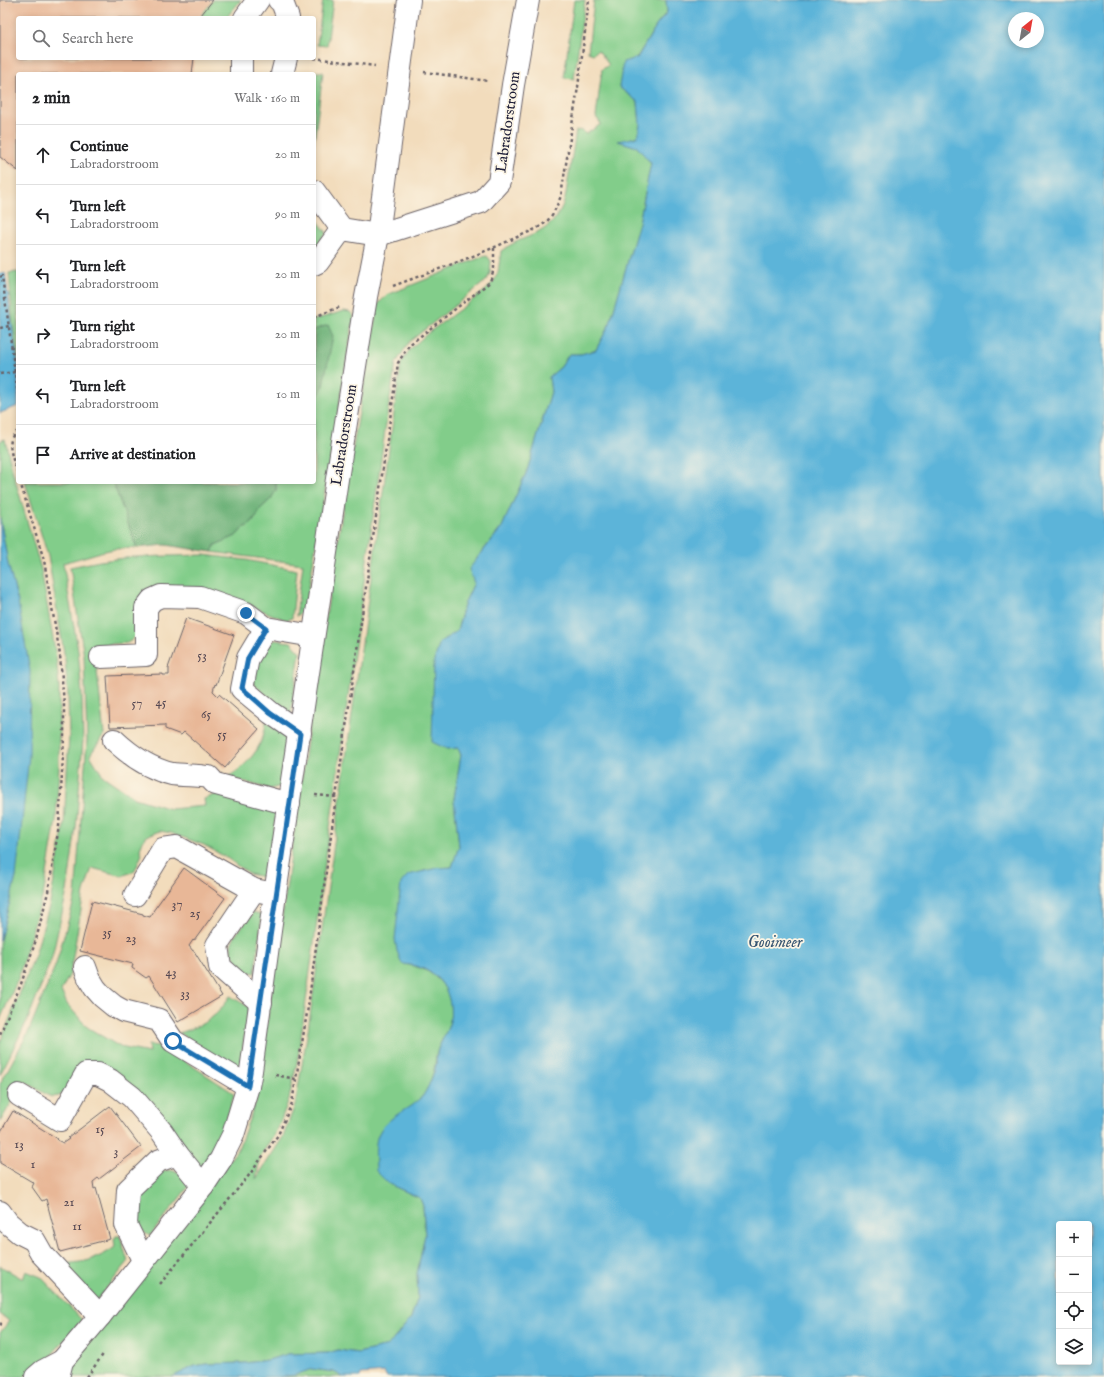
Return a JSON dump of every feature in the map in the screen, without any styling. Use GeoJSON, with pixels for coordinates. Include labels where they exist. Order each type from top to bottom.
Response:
{"type":"FeatureCollection","features":[{"type":"Feature","properties":{"kind":"street"},"geometry":{"type":"LineString","coordinates":[[246,16],[258,0]]}},
{"type":"Feature","properties":{"kind":"street"},"geometry":{"type":"LineString","coordinates":[[279,0],[282,2],[287,16]]}},
{"type":"Feature","properties":{"kind":"street","name":"Labradorstroom"},"geometry":{"type":"LineString","coordinates":[[36,1377],[43,1371],[60,1369],[143,1260],[203,1186],[221,1159],[233,1136],[248,1086],[313,636],[366,297],[378,235],[409,0]]}},
{"type":"Feature","properties":{"kind":"street","name":"Labradorstroom"},"geometry":{"type":"LineString","coordinates":[[342,229],[378,235],[481,202],[499,182],[513,85],[528,0]]}},
{"type":"Feature","properties":{"kind":"street"},"geometry":{"type":"LineString","coordinates":[[240,72],[241,60]]}},
{"type":"Feature","properties":{"kind":"street"},"geometry":{"type":"LineString","coordinates":[[282,72],[286,60]]}},
{"type":"Feature","properties":{"kind":"street"},"geometry":{"type":"LineString","coordinates":[[316,195],[342,229],[316,263]]}},
{"type":"Feature","properties":{"kind":"street"},"geometry":{"type":"LineString","coordinates":[[101,657],[146,655],[146,608],[152,600],[161,596],[200,597],[246,613],[266,628],[313,636]]}},
{"type":"Feature","properties":{"kind":"street"},"geometry":{"type":"LineString","coordinates":[[266,628],[248,658],[242,688],[270,713],[300,734]]}},
{"type":"Feature","properties":{"kind":"street"},"geometry":{"type":"LineString","coordinates":[[114,740],[122,748],[134,756],[160,770],[184,776],[208,777],[216,784],[289,804]]}},
{"type":"Feature","properties":{"kind":"street"},"geometry":{"type":"LineString","coordinates":[[135,895],[163,849],[177,847],[254,890],[275,894]]}},
{"type":"Feature","properties":{"kind":"street"},"geometry":{"type":"LineString","coordinates":[[254,890],[218,945],[220,967],[261,1003]]}},
{"type":"Feature","properties":{"kind":"street"},"geometry":{"type":"LineString","coordinates":[[85,967],[95,988],[114,1006],[123,1011],[159,1020],[173,1041],[248,1086]]}},
{"type":"Feature","properties":{"kind":"street"},"geometry":{"type":"LineString","coordinates":[[19,1095],[60,1120],[86,1074],[98,1074],[110,1080],[132,1096],[162,1132],[177,1154],[203,1186]]}},
{"type":"Feature","properties":{"kind":"street"},"geometry":{"type":"LineString","coordinates":[[143,1260],[126,1225],[128,1190],[158,1161],[177,1154]]}},
{"type":"Feature","properties":{"kind":"street"},"geometry":{"type":"LineString","coordinates":[[0,1212],[8,1223],[20,1233],[34,1240],[42,1254],[100,1316]]}},
{"type":"Feature","properties":{"kind":"path"},"geometry":{"type":"LineString","coordinates":[[157,1288],[250,1174],[278,1135],[292,1103],[308,1007],[336,797],[398,363],[409,345],[490,282],[494,268],[494,247]]}},
{"type":"Feature","properties":{"kind":"path"},"geometry":{"type":"LineString","coordinates":[[0,277],[2,276],[16,380]]}},
{"type":"Feature","properties":{"kind":"path"},"geometry":{"type":"LineString","coordinates":[[0,328],[9,326]]}},
{"type":"Feature","properties":{"kind":"path"},"geometry":{"type":"LineString","coordinates":[[0,374],[15,372]]}},
{"type":"Feature","properties":{"kind":"path"},"geometry":{"type":"LineString","coordinates":[[16,432],[10,439],[10,447],[16,467]]}},
{"type":"Feature","properties":{"kind":"path"},"geometry":{"type":"LineString","coordinates":[[0,1034],[21,984],[36,940],[48,892],[59,826],[64,739],[64,704],[60,655],[44,560],[21,484]]}},
{"type":"Feature","properties":{"kind":"path"},"geometry":{"type":"LineString","coordinates":[[86,1377],[108,1348]]}},
{"type":"Feature","properties":{"kind":"green space"},"geometry":{"type":"Polygon","coordinates":[[[213,0],[241,0],[228,16],[201,15],[213,0]]]}},
{"type":"Feature","properties":{"kind":"green space"},"geometry":{"type":"Polygon","coordinates":[[[323,0],[333,0],[327,46],[317,45],[323,0]]]}},
{"type":"Feature","properties":{"kind":"green space"},"geometry":{"type":"Polygon","coordinates":[[[574,0],[585,0],[574,79],[564,78],[574,0]]]}},
{"type":"Feature","properties":{"kind":"green space"},"geometry":{"type":"Polygon","coordinates":[[[594,0],[666,0],[667,11],[656,26],[619,87],[638,102],[640,125],[637,137],[619,141],[637,147],[651,163],[639,223],[610,323],[596,350],[581,354],[569,354],[561,367],[549,377],[551,392],[527,471],[502,527],[477,558],[474,583],[465,602],[457,631],[440,642],[447,749],[458,748],[461,755],[454,799],[459,846],[452,867],[423,871],[402,964],[424,970],[440,981],[449,999],[451,1009],[450,1021],[437,1051],[433,1072],[424,1095],[389,1121],[389,1184],[420,1198],[423,1206],[425,1235],[417,1274],[418,1297],[411,1318],[388,1346],[358,1353],[338,1350],[328,1353],[288,1354],[268,1360],[245,1363],[206,1364],[195,1366],[172,1377],[65,1377],[70,1367],[238,1149],[256,1101],[312,707],[347,482],[378,304],[387,295],[487,256],[491,261],[490,273],[487,280],[409,342],[396,363],[387,416],[298,1058],[289,1099],[278,1128],[260,1157],[256,1179],[283,1137],[295,1105],[308,1030],[401,363],[410,349],[428,333],[486,290],[494,281],[498,272],[501,251],[546,228],[559,212],[565,199],[576,131],[581,130],[586,134],[601,124],[596,117],[602,69],[609,65],[598,50],[593,54],[588,52],[594,0]]]}},
{"type":"Feature","properties":{"kind":"green space"},"geometry":{"type":"Polygon","coordinates":[[[316,72],[323,72],[316,127],[316,72]]]}},
{"type":"Feature","properties":{"kind":"green space"},"geometry":{"type":"Polygon","coordinates":[[[316,219],[327,233],[316,246],[316,219]]]}},
{"type":"Feature","properties":{"kind":"green space"},"geometry":{"type":"Polygon","coordinates":[[[16,272],[16,350],[13,327],[9,273],[16,272]]]}},
{"type":"Feature","properties":{"kind":"green space"},"geometry":{"type":"Polygon","coordinates":[[[344,311],[350,312],[354,316],[305,611],[296,616],[303,564],[212,552],[215,545],[236,536],[243,528],[251,524],[260,509],[271,499],[276,490],[276,484],[316,484],[316,401],[323,386],[328,325],[316,329],[316,319],[344,311]]]}},
{"type":"Feature","properties":{"kind":"green space"},"geometry":{"type":"Polygon","coordinates":[[[328,325],[333,336],[323,386],[316,401],[316,329],[328,325]]]}},
{"type":"Feature","properties":{"kind":"green space"},"geometry":{"type":"Polygon","coordinates":[[[5,439],[16,484],[41,569],[56,656],[59,686],[59,767],[56,820],[44,891],[18,979],[0,1020],[0,940],[16,877],[18,602],[8,564],[0,518],[0,441],[5,439]]]}},
{"type":"Feature","properties":{"kind":"green space"},"geometry":{"type":"Polygon","coordinates":[[[26,484],[114,484],[137,548],[114,549],[63,563],[78,650],[82,695],[83,740],[76,828],[67,891],[52,957],[28,1019],[0,1075],[0,1043],[35,955],[50,903],[64,825],[69,736],[68,697],[65,659],[48,556],[26,484]]]}},
{"type":"Feature","properties":{"kind":"green space"},"geometry":{"type":"Polygon","coordinates":[[[114,484],[276,484],[276,490],[271,499],[260,509],[251,524],[243,528],[236,536],[215,545],[212,552],[165,545],[137,548],[114,484]]]}},
{"type":"Feature","properties":{"kind":"green space"},"geometry":{"type":"Polygon","coordinates":[[[204,555],[246,560],[297,570],[292,618],[286,620],[218,593],[178,587],[132,640],[127,643],[96,645],[97,671],[104,735],[90,755],[103,776],[135,798],[170,809],[205,806],[204,799],[219,793],[268,809],[276,814],[268,878],[249,874],[227,858],[204,845],[171,833],[160,831],[151,834],[146,837],[142,843],[140,849],[142,854],[134,871],[122,876],[92,868],[84,892],[70,974],[61,991],[67,1004],[87,1027],[120,1047],[149,1053],[148,1045],[162,1046],[232,1092],[234,1095],[218,1140],[204,1166],[198,1166],[110,1071],[59,1096],[52,1097],[24,1081],[0,1122],[0,1084],[28,1033],[56,964],[75,897],[87,740],[84,657],[70,567],[100,561],[134,557],[204,555]]]}},
{"type":"Feature","properties":{"kind":"green space"},"geometry":{"type":"Polygon","coordinates":[[[274,640],[291,642],[300,652],[291,713],[288,713],[253,684],[258,654],[274,640]]]}},
{"type":"Feature","properties":{"kind":"green space"},"geometry":{"type":"Polygon","coordinates":[[[266,722],[287,736],[281,786],[270,789],[228,777],[242,767],[254,754],[265,731],[266,722]]]}},
{"type":"Feature","properties":{"kind":"green space"},"geometry":{"type":"Polygon","coordinates":[[[253,912],[262,915],[255,973],[245,971],[234,958],[231,948],[234,937],[253,912]]]}},
{"type":"Feature","properties":{"kind":"green space"},"geometry":{"type":"Polygon","coordinates":[[[230,996],[249,1007],[240,1066],[220,1061],[179,1033],[202,1024],[214,1016],[230,996]]]}},
{"type":"Feature","properties":{"kind":"green space"},"geometry":{"type":"Polygon","coordinates":[[[168,1170],[179,1172],[189,1186],[150,1236],[143,1232],[136,1217],[134,1207],[135,1193],[159,1172],[168,1170]]]}},
{"type":"Feature","properties":{"kind":"green space"},"geometry":{"type":"Polygon","coordinates":[[[116,1236],[120,1236],[128,1262],[96,1301],[59,1263],[81,1262],[102,1255],[115,1247],[114,1239],[116,1236]]]}},
{"type":"Feature","properties":{"kind":"green space"},"geometry":{"type":"Polygon","coordinates":[[[0,1266],[23,1279],[26,1271],[41,1277],[82,1320],[42,1366],[23,1377],[0,1377],[0,1333],[9,1321],[0,1314],[0,1266]]]}},
{"type":"Feature","properties":{"kind":"green space"},"geometry":{"type":"Polygon","coordinates":[[[311,1369],[334,1372],[343,1377],[279,1377],[295,1375],[311,1369]]]}},
{"type":"Feature","properties":{"kind":"water","name":"Gooimeer"},"geometry":{"type":"Polygon","coordinates":[[[666,0],[1104,0],[1104,1377],[387,1377],[384,1372],[361,1374],[360,1377],[343,1377],[334,1372],[312,1369],[295,1375],[279,1377],[172,1377],[195,1366],[206,1364],[245,1363],[268,1360],[288,1354],[328,1353],[338,1350],[358,1353],[388,1346],[411,1318],[418,1297],[417,1274],[425,1235],[423,1206],[420,1198],[389,1184],[376,1171],[376,1148],[378,1135],[384,1126],[420,1099],[429,1086],[436,1064],[438,1049],[450,1021],[449,998],[440,981],[433,974],[424,969],[402,964],[397,951],[395,939],[401,883],[408,875],[437,868],[452,867],[459,846],[454,799],[461,755],[458,748],[447,749],[432,742],[434,661],[440,642],[457,631],[465,602],[474,583],[469,569],[502,527],[527,471],[551,392],[549,377],[561,367],[569,354],[581,354],[596,350],[610,323],[639,223],[651,163],[637,147],[618,141],[637,137],[640,125],[638,102],[619,87],[623,62],[637,58],[656,26],[667,12],[666,0]]]}},
{"type":"Feature","properties":{"kind":"water"},"geometry":{"type":"Polygon","coordinates":[[[5,273],[16,352],[16,407],[0,413],[0,274],[5,273]]]}},
{"type":"Feature","properties":{"kind":"water"},"geometry":{"type":"Polygon","coordinates":[[[0,518],[8,564],[18,602],[30,671],[29,756],[16,877],[0,940],[0,518]]]}},
{"type":"Feature","properties":{"kind":"building"},"geometry":{"type":"Polygon","coordinates":[[[0,0],[213,0],[201,16],[16,16],[16,60],[194,60],[192,72],[16,72],[16,169],[0,157],[0,0]]]}},
{"type":"Feature","properties":{"kind":"building"},"geometry":{"type":"Polygon","coordinates":[[[186,618],[234,635],[213,691],[218,696],[219,694],[259,729],[225,768],[184,732],[181,735],[165,729],[165,725],[110,727],[107,676],[169,675],[168,668],[186,618]]]}},
{"type":"Feature","properties":{"kind":"building"},"geometry":{"type":"Polygon","coordinates":[[[184,868],[225,898],[189,946],[194,951],[222,996],[178,1022],[149,976],[146,978],[132,968],[133,964],[80,951],[92,901],[150,917],[184,868]]]}},
{"type":"Feature","properties":{"kind":"building"},"geometry":{"type":"Polygon","coordinates":[[[110,1106],[141,1147],[93,1182],[110,1239],[60,1252],[46,1199],[42,1201],[32,1187],[34,1183],[0,1163],[0,1133],[13,1111],[63,1143],[110,1106]]]}},
{"type":"Feature","properties":{"kind":"route"},"geometry":{"type":"LineString","coordinates":[[173,1041],[248,1086],[261,1003],[275,894],[300,734],[270,713],[242,688],[248,658],[266,628],[246,613]]}}]}
